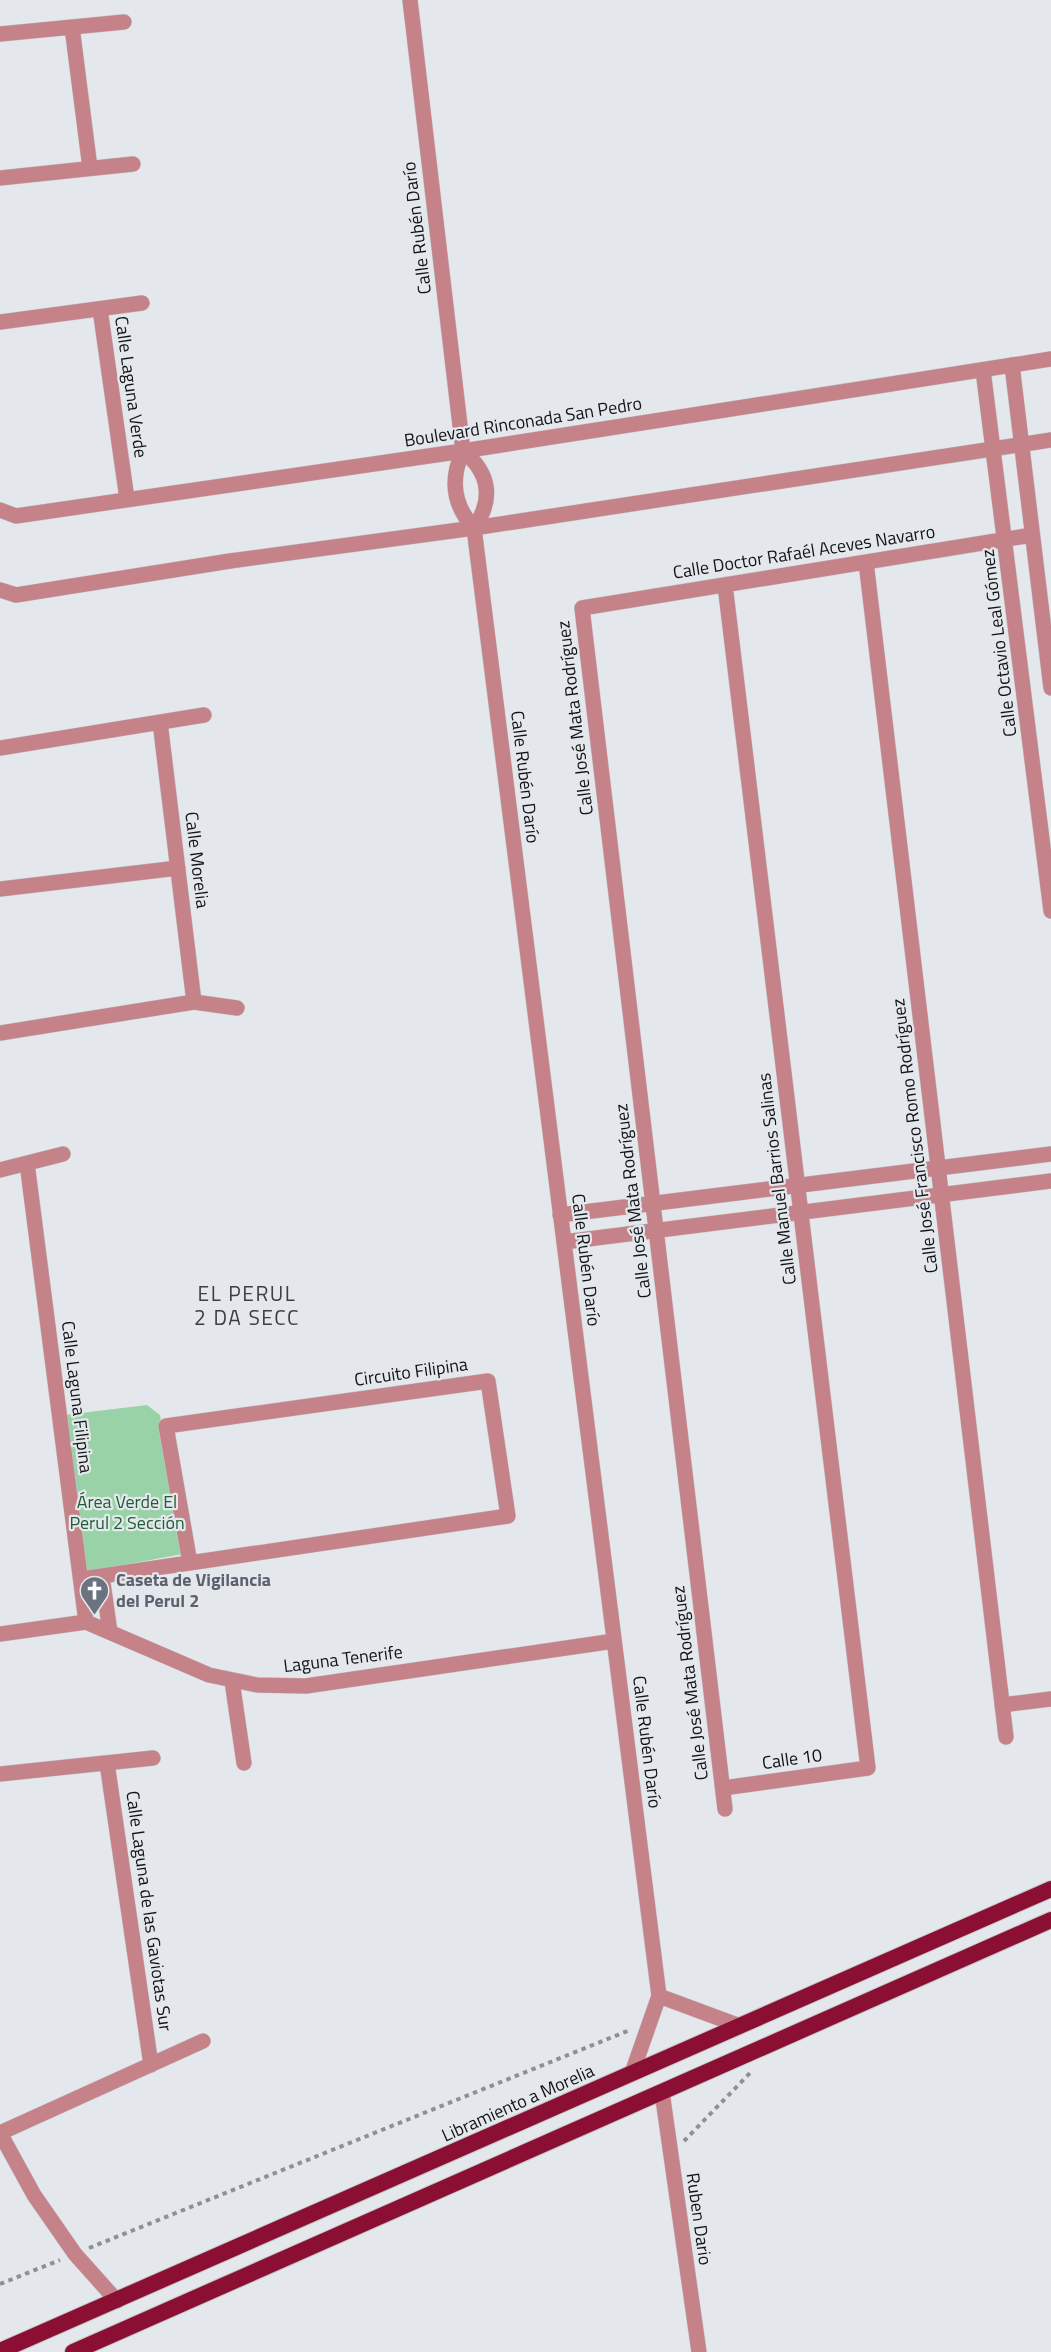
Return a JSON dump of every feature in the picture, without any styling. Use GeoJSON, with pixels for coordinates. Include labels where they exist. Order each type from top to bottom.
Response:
{"type":"FeatureCollection","features":[{"type":"Feature","properties":{"kind":"highway","name":"Libramiento a Morelia"},"geometry":{"type":"LineString","coordinates":[[0,2351],[1051,1889]]}},
{"type":"Feature","properties":{"kind":"highway"},"geometry":{"type":"LineString","coordinates":[[73,2352],[1051,1920]]}},
{"type":"Feature","properties":{"kind":"street","name":"Calle Rubén Darío"},"geometry":{"type":"LineString","coordinates":[[410,0],[463,451],[455,473],[454,485],[460,508],[474,528],[659,1996],[632,2073]]}},
{"type":"Feature","properties":{"kind":"street"},"geometry":{"type":"LineString","coordinates":[[0,34],[124,22]]}},
{"type":"Feature","properties":{"kind":"street"},"geometry":{"type":"LineString","coordinates":[[72,27],[90,168]]}},
{"type":"Feature","properties":{"kind":"street"},"geometry":{"type":"LineString","coordinates":[[0,178],[133,164]]}},
{"type":"Feature","properties":{"kind":"street"},"geometry":{"type":"LineString","coordinates":[[100,309],[142,303]]}},
{"type":"Feature","properties":{"kind":"street","name":"Calle Laguna Verde"},"geometry":{"type":"LineString","coordinates":[[0,322],[100,309],[127,499]]}},
{"type":"Feature","properties":{"kind":"street","name":"Boulevard Rinconada San Pedro"},"geometry":{"type":"LineString","coordinates":[[0,510],[16,516],[463,451],[1051,359]]}},
{"type":"Feature","properties":{"kind":"street"},"geometry":{"type":"LineString","coordinates":[[1012,365],[1032,534],[1049,647],[1051,688]]}},
{"type":"Feature","properties":{"kind":"street","name":"Calle Octavio Leal Gómez"},"geometry":{"type":"LineString","coordinates":[[983,370],[1051,911]]}},
{"type":"Feature","properties":{"kind":"street"},"geometry":{"type":"LineString","coordinates":[[0,590],[16,595],[230,561],[474,528],[1051,440]]}},
{"type":"Feature","properties":{"kind":"street"},"geometry":{"type":"LineString","coordinates":[[463,451],[480,469],[487,493],[486,506],[474,528]]}},
{"type":"Feature","properties":{"kind":"street","name":"Calle Doctor Rafaél Aceves Navarro"},"geometry":{"type":"LineString","coordinates":[[582,609],[1032,534]]}},
{"type":"Feature","properties":{"kind":"street","name":"Calle José Francisco Romo Rodríguez"},"geometry":{"type":"LineString","coordinates":[[866,562],[1006,1737]]}},
{"type":"Feature","properties":{"kind":"street","name":"Calle Manuel Barrios Salinas"},"geometry":{"type":"LineString","coordinates":[[725,585],[868,1768]]}},
{"type":"Feature","properties":{"kind":"street","name":"Calle José Mata Rodríguez"},"geometry":{"type":"LineString","coordinates":[[582,609],[725,1809]]}},
{"type":"Feature","properties":{"kind":"street"},"geometry":{"type":"LineString","coordinates":[[1019,650],[1049,647]]}},
{"type":"Feature","properties":{"kind":"street"},"geometry":{"type":"LineString","coordinates":[[0,748],[204,716]]}},
{"type":"Feature","properties":{"kind":"street","name":"Calle Morelia"},"geometry":{"type":"LineString","coordinates":[[160,722],[194,1002]]}},
{"type":"Feature","properties":{"kind":"street"},"geometry":{"type":"LineString","coordinates":[[0,889],[178,867]]}},
{"type":"Feature","properties":{"kind":"street"},"geometry":{"type":"LineString","coordinates":[[0,1033],[194,1002],[237,1008]]}},
{"type":"Feature","properties":{"kind":"street"},"geometry":{"type":"LineString","coordinates":[[0,1170],[63,1154]]}},
{"type":"Feature","properties":{"kind":"street"},"geometry":{"type":"LineString","coordinates":[[560,1215],[1051,1154]]}},
{"type":"Feature","properties":{"kind":"street","name":"Calle Laguna Filipina"},"geometry":{"type":"LineString","coordinates":[[27,1163],[86,1622]]}},
{"type":"Feature","properties":{"kind":"street"},"geometry":{"type":"LineString","coordinates":[[564,1242],[1051,1181]]}},
{"type":"Feature","properties":{"kind":"street","name":"Circuito Filipina"},"geometry":{"type":"LineString","coordinates":[[81,1579],[102,1576],[190,1563],[508,1516],[488,1381],[166,1426],[190,1563]]}},
{"type":"Feature","properties":{"kind":"street"},"geometry":{"type":"LineString","coordinates":[[102,1576],[110,1632]]}},
{"type":"Feature","properties":{"kind":"street"},"geometry":{"type":"LineString","coordinates":[[0,1634],[86,1622]]}},
{"type":"Feature","properties":{"kind":"street","name":"Laguna Tenerife"},"geometry":{"type":"LineString","coordinates":[[86,1622],[209,1675],[232,1681],[281,1687],[306,1686],[614,1641]]}},
{"type":"Feature","properties":{"kind":"street"},"geometry":{"type":"LineString","coordinates":[[232,1681],[244,1763]]}},
{"type":"Feature","properties":{"kind":"street"},"geometry":{"type":"LineString","coordinates":[[1002,1705],[1051,1698]]}},
{"type":"Feature","properties":{"kind":"street"},"geometry":{"type":"LineString","coordinates":[[0,1774],[153,1758]]}},
{"type":"Feature","properties":{"kind":"street","name":"Calle Laguna de las Gaviotas Sur"},"geometry":{"type":"LineString","coordinates":[[107,1763],[151,2065]]}},
{"type":"Feature","properties":{"kind":"street","name":"Calle 10"},"geometry":{"type":"LineString","coordinates":[[723,1788],[868,1768]]}},
{"type":"Feature","properties":{"kind":"street"},"geometry":{"type":"LineString","coordinates":[[659,1996],[740,2026]]}},
{"type":"Feature","properties":{"kind":"street"},"geometry":{"type":"LineString","coordinates":[[117,2301],[75,2254],[34,2195],[0,2133],[203,2041]]}},
{"type":"Feature","properties":{"kind":"street","name":"Ruben Dario"},"geometry":{"type":"LineString","coordinates":[[662,2092],[699,2352]]}},
{"type":"Feature","properties":{"kind":"path"},"geometry":{"type":"LineString","coordinates":[[0,2284],[211,2201],[650,2022]]}},
{"type":"Feature","properties":{"kind":"path"},"geometry":{"type":"LineString","coordinates":[[671,2154],[756,2066]]}},
{"type":"Feature","properties":{"kind":"green space","name":"Área Verde El Perul 2 Sección"},"geometry":{"type":"Polygon","coordinates":[[[147,1405],[160,1415],[183,1554],[85,1572],[65,1415],[147,1405]]]}},
{"type":"Feature","properties":{"kind":"place","name":"Caseta de Vigilancia del Perul 2"},"geometry":{"type":"Point","coordinates":[95,1616]}},
{"type":"Feature","properties":{"kind":"district","name":"EL PERUL 2 DA SECC"},"geometry":{"type":"Point","coordinates":[247,1306]}}]}
